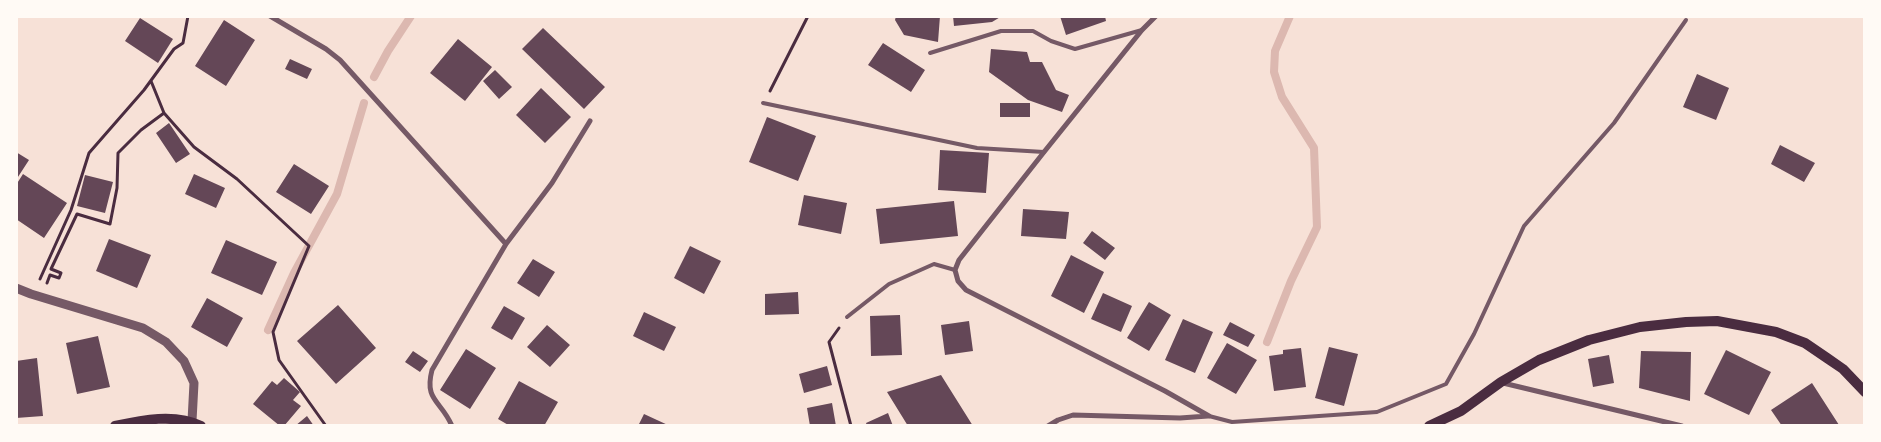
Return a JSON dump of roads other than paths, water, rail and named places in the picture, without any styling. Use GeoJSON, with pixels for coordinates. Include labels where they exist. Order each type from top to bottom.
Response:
{"type":"FeatureCollection","features":[{"type":"Feature","properties":{"kind":"main road"},"geometry":{"type":"LineString","coordinates":[[1429,426],[1460,411],[1501,382],[1539,360],[1589,340],[1640,327],[1718,321],[1776,332],[1805,343],[1843,370],[1865,392]]}},
{"type":"Feature","properties":{"kind":"main road"},"geometry":{"type":"LineString","coordinates":[[115,426],[160,419],[197,424]]}},
{"type":"Feature","properties":{"kind":"street"},"geometry":{"type":"LineString","coordinates":[[270,16],[326,49],[340,60],[506,244]]}},
{"type":"Feature","properties":{"kind":"street"},"geometry":{"type":"LineString","coordinates":[[1156,16],[1142,30],[1044,152],[959,260],[955,270],[958,281],[966,290],[1209,416]]}},
{"type":"Feature","properties":{"kind":"street"},"geometry":{"type":"LineString","coordinates":[[452,426],[429,388],[432,370],[506,244],[552,183],[590,121]]}},
{"type":"Feature","properties":{"kind":"street"},"geometry":{"type":"LineString","coordinates":[[16,288],[143,328],[166,342],[184,361],[194,383],[197,424]]}},
{"type":"Feature","properties":{"kind":"street"},"geometry":{"type":"LineString","coordinates":[[1501,382],[1682,426]]}},
{"type":"Feature","properties":{"kind":"street"},"geometry":{"type":"LineString","coordinates":[[1048,426],[1073,415],[1180,418],[1209,416]]}},
{"type":"Feature","properties":{"kind":"lane"},"geometry":{"type":"LineString","coordinates":[[1209,416],[1232,422],[1377,412],[1446,384],[1474,334],[1524,226],[1614,122],[1686,20]]}},
{"type":"Feature","properties":{"kind":"lane"},"geometry":{"type":"LineString","coordinates":[[930,53],[1001,31],[1033,32],[1051,41],[1075,49],[1142,30]]}},
{"type":"Feature","properties":{"kind":"lane"},"geometry":{"type":"LineString","coordinates":[[763,103],[977,148],[1044,152]]}},
{"type":"Feature","properties":{"kind":"lane"},"geometry":{"type":"LineString","coordinates":[[847,317],[889,284],[934,264],[955,270]]}},
{"type":"Feature","properties":{"kind":"waterway"},"geometry":{"type":"LineString","coordinates":[[374,77],[388,51],[411,16]]}},
{"type":"Feature","properties":{"kind":"waterway"},"geometry":{"type":"LineString","coordinates":[[1267,342],[1291,281],[1317,227],[1314,148],[1282,97],[1274,72],[1275,51],[1290,16]]}},
{"type":"Feature","properties":{"kind":"waterway"},"geometry":{"type":"LineString","coordinates":[[268,330],[294,273],[337,194],[364,103]]}}]}
